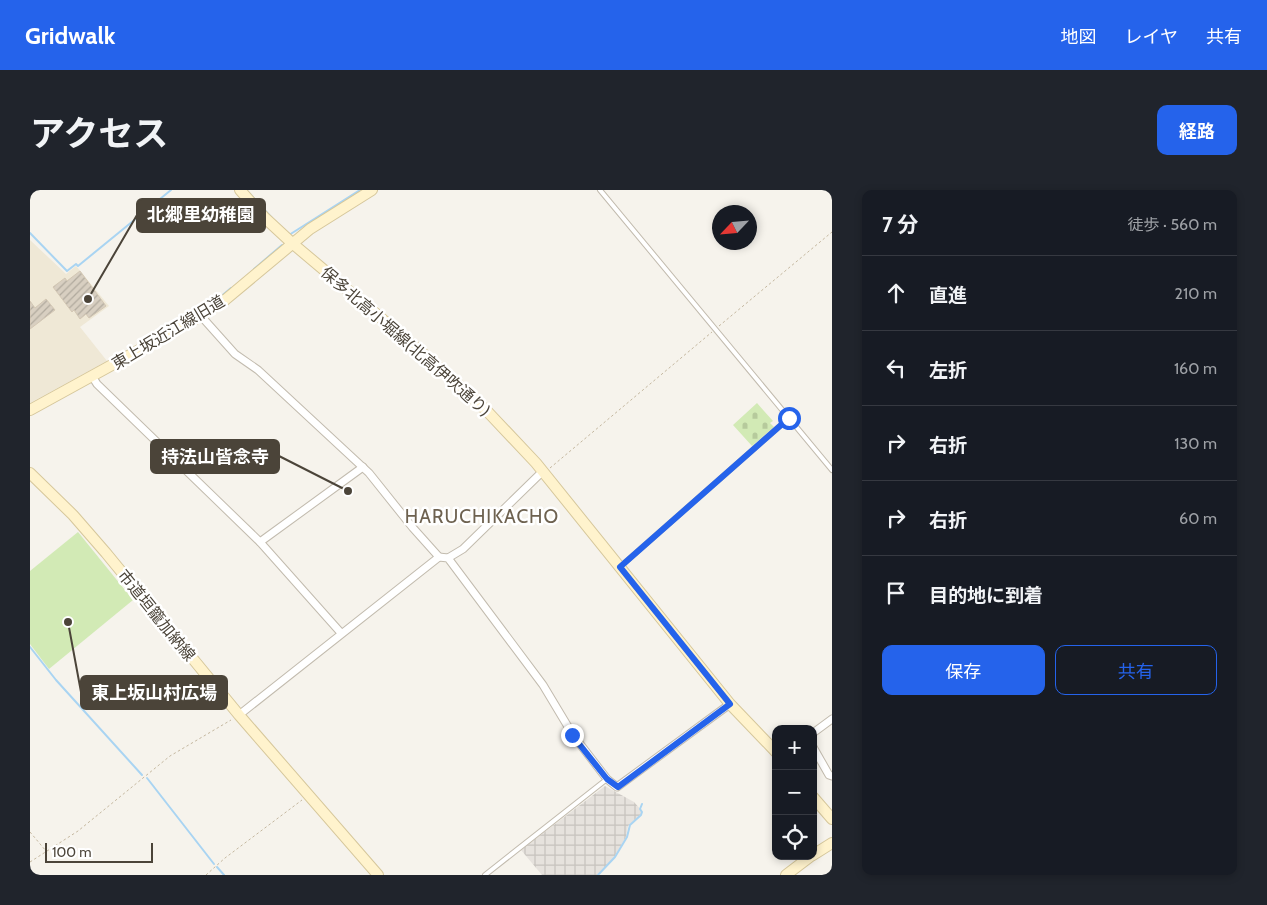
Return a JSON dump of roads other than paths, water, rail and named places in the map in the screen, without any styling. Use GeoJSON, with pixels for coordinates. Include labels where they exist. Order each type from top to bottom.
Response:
{"type":"FeatureCollection","features":[{"type":"Feature","properties":{"kind":"street","name":"保多北高小堀線(北高伊吹通り)"},"geometry":{"type":"LineString","coordinates":[[240,190],[265,218],[292,243],[462,386],[486,410],[543,472],[730,704],[772,742]]}},
{"type":"Feature","properties":{"kind":"street","name":"東上坂近江線旧道"},"geometry":{"type":"LineString","coordinates":[[30,410],[201,316],[225,300],[310,229],[372,190]]}},
{"type":"Feature","properties":{"kind":"street"},"geometry":{"type":"LineString","coordinates":[[201,316],[236,354],[258,370],[363,467],[439,557],[448,558],[463,549],[543,472]]}},
{"type":"Feature","properties":{"kind":"street"},"geometry":{"type":"LineString","coordinates":[[92,376],[97,384],[260,542],[341,633]]}},
{"type":"Feature","properties":{"kind":"street"},"geometry":{"type":"LineString","coordinates":[[260,542],[363,467]]}},
{"type":"Feature","properties":{"kind":"street","name":"市道垣籠加納線"},"geometry":{"type":"LineString","coordinates":[[30,473],[73,515],[106,552],[238,715],[378,875]]}},
{"type":"Feature","properties":{"kind":"street"},"geometry":{"type":"LineString","coordinates":[[238,715],[439,557]]}},
{"type":"Feature","properties":{"kind":"street"},"geometry":{"type":"LineString","coordinates":[[448,558],[543,685],[572,735],[607,779],[618,787],[730,704]]}},
{"type":"Feature","properties":{"kind":"street"},"geometry":{"type":"LineString","coordinates":[[817,730],[832,719]]}},
{"type":"Feature","properties":{"kind":"street"},"geometry":{"type":"LineString","coordinates":[[817,753],[829,775],[832,776]]}},
{"type":"Feature","properties":{"kind":"street"},"geometry":{"type":"LineString","coordinates":[[817,802],[832,819]]}},
{"type":"Feature","properties":{"kind":"street"},"geometry":{"type":"LineString","coordinates":[[817,853],[832,843]]}},
{"type":"Feature","properties":{"kind":"street"},"geometry":{"type":"LineString","coordinates":[[786,875],[807,860]]}},
{"type":"Feature","properties":{"kind":"lane"},"geometry":{"type":"LineString","coordinates":[[600,190],[832,470]]}},
{"type":"Feature","properties":{"kind":"lane"},"geometry":{"type":"LineString","coordinates":[[620,567],[789,418]]}},
{"type":"Feature","properties":{"kind":"lane"},"geometry":{"type":"LineString","coordinates":[[485,875],[607,779]]}},
{"type":"Feature","properties":{"kind":"waterway"},"geometry":{"type":"LineString","coordinates":[[30,233],[67,271],[76,264],[78,266],[171,190]]}},
{"type":"Feature","properties":{"kind":"waterway"},"geometry":{"type":"LineString","coordinates":[[289,235],[360,190]]}},
{"type":"Feature","properties":{"kind":"waterway"},"geometry":{"type":"LineString","coordinates":[[250,194],[272,218]]}},
{"type":"Feature","properties":{"kind":"waterway"},"geometry":{"type":"LineString","coordinates":[[254,269],[282,245]]}},
{"type":"Feature","properties":{"kind":"waterway"},"geometry":{"type":"LineString","coordinates":[[219,298],[231,288]]}},
{"type":"Feature","properties":{"kind":"waterway"},"geometry":{"type":"LineString","coordinates":[[30,647],[56,680],[142,775]]}},
{"type":"Feature","properties":{"kind":"waterway"},"geometry":{"type":"LineString","coordinates":[[147,778],[214,864]]}},
{"type":"Feature","properties":{"kind":"waterway"},"geometry":{"type":"LineString","coordinates":[[598,875],[615,857],[627,837],[630,825],[641,815],[640,809],[642,804]]}},
{"type":"Feature","properties":{"kind":"waterway"},"geometry":{"type":"LineString","coordinates":[[217,867],[224,875]]}},
{"type":"Feature","properties":{"kind":"place","name":"北郷里幼稚園"},"geometry":{"type":"Point","coordinates":[88,299]}},
{"type":"Feature","properties":{"kind":"place","name":"持法山皆念寺"},"geometry":{"type":"Point","coordinates":[348,491]}},
{"type":"Feature","properties":{"kind":"place","name":"東上坂山村広場"},"geometry":{"type":"Point","coordinates":[68,622]}},
{"type":"Feature","properties":{"kind":"district","name":"HARUCHIKACHO"},"geometry":{"type":"Point","coordinates":[482,516]}}]}
